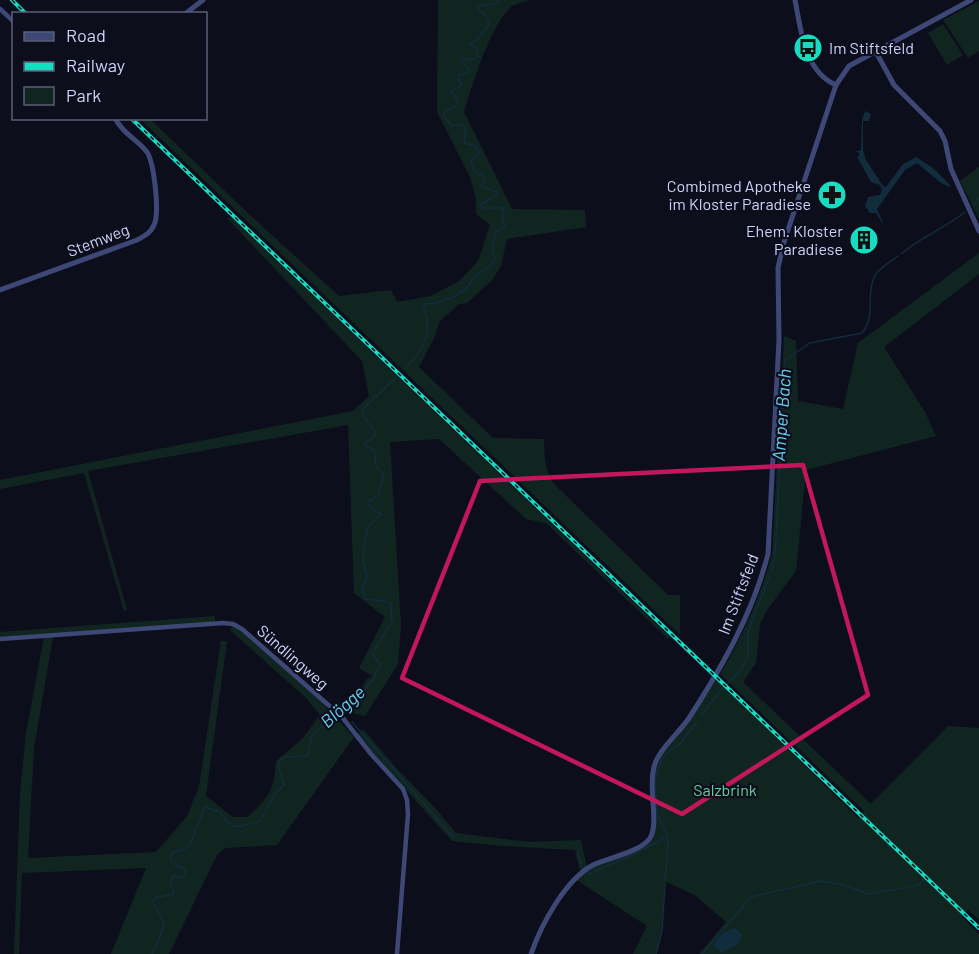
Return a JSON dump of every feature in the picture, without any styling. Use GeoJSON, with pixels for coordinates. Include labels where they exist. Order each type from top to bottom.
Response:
{"type":"FeatureCollection","features":[{"type":"Feature","properties":{"kind":"street"},"geometry":{"type":"LineString","coordinates":[[188,12],[203,0]]}},
{"type":"Feature","properties":{"kind":"street"},"geometry":{"type":"LineString","coordinates":[[795,0],[802,37],[809,57],[822,77],[836,85],[849,66],[971,0]]}},
{"type":"Feature","properties":{"kind":"street"},"geometry":{"type":"LineString","coordinates":[[0,9],[12,20]]}},
{"type":"Feature","properties":{"kind":"street"},"geometry":{"type":"LineString","coordinates":[[876,52],[894,85],[943,136],[951,169],[979,231]]}},
{"type":"Feature","properties":{"kind":"street","name":"Im Stiftsfeld"},"geometry":{"type":"LineString","coordinates":[[531,954],[552,910],[579,874],[594,865],[640,847],[650,839],[653,829],[651,787],[656,761],[686,723],[730,652],[764,570],[768,554],[779,340],[778,268],[786,236],[836,85]]}},
{"type":"Feature","properties":{"kind":"street","name":"Stemweg"},"geometry":{"type":"LineString","coordinates":[[0,290],[137,240],[152,229],[156,209],[151,161],[145,150],[116,120]]}},
{"type":"Feature","properties":{"kind":"street","name":"Sündlingweg"},"geometry":{"type":"LineString","coordinates":[[0,639],[223,623],[233,624],[242,629],[335,710],[403,789],[408,814],[397,954]]}},
{"type":"Feature","properties":{"kind":"highlighted area"},"geometry":{"type":"Polygon","coordinates":[[[803,465],[868,695],[682,814],[402,678],[480,481],[803,465]]]}},
{"type":"Feature","properties":{"kind":"green space"},"geometry":{"type":"Polygon","coordinates":[[[438,0],[530,0],[511,7],[495,29],[482,58],[464,112],[512,209],[585,210],[586,227],[507,239],[501,266],[493,279],[467,303],[459,304],[439,322],[435,336],[419,367],[493,438],[544,439],[546,463],[554,484],[668,595],[680,595],[680,635],[141,120],[151,120],[339,296],[391,290],[397,302],[431,296],[459,281],[478,261],[490,225],[476,214],[476,198],[470,177],[437,112],[438,0]]]}},
{"type":"Feature","properties":{"kind":"green space"},"geometry":{"type":"Polygon","coordinates":[[[979,1],[979,51],[968,58],[943,20],[979,1]]]}},
{"type":"Feature","properties":{"kind":"green space"},"geometry":{"type":"Polygon","coordinates":[[[943,24],[963,55],[947,65],[928,33],[943,24]]]}},
{"type":"Feature","properties":{"kind":"green space"},"geometry":{"type":"Polygon","coordinates":[[[979,167],[979,219],[960,181],[979,167]]]}},
{"type":"Feature","properties":{"kind":"green space"},"geometry":{"type":"Polygon","coordinates":[[[231,217],[671,638],[668,639],[546,523],[526,519],[439,439],[390,442],[401,626],[398,664],[365,716],[338,713],[362,688],[367,679],[373,676],[359,668],[385,617],[354,593],[348,425],[88,471],[127,610],[124,611],[84,473],[0,489],[0,480],[353,411],[369,396],[362,361],[227,218],[231,217]]]}},
{"type":"Feature","properties":{"kind":"green space","name":"Salzbrink"},"geometry":{"type":"Polygon","coordinates":[[[979,253],[979,274],[884,347],[925,412],[936,436],[806,470],[796,571],[767,610],[760,624],[756,663],[743,682],[871,804],[948,726],[979,728],[979,920],[968,910],[962,917],[979,934],[979,954],[699,954],[726,922],[696,896],[665,881],[662,927],[655,954],[633,954],[647,926],[575,879],[595,866],[641,848],[655,829],[652,786],[657,755],[687,722],[717,680],[857,817],[864,811],[720,674],[750,616],[772,554],[784,336],[796,341],[798,401],[843,409],[858,343],[979,253]]]}},
{"type":"Feature","properties":{"kind":"green space"},"geometry":{"type":"Polygon","coordinates":[[[215,616],[215,623],[0,637],[0,632],[215,616]]]}},
{"type":"Feature","properties":{"kind":"green space"},"geometry":{"type":"Polygon","coordinates":[[[233,625],[241,629],[313,693],[354,737],[277,845],[225,848],[217,855],[169,954],[111,954],[146,868],[22,873],[19,954],[14,954],[20,793],[26,733],[44,637],[53,637],[34,748],[28,858],[156,852],[187,816],[199,787],[221,641],[227,641],[206,796],[233,817],[247,817],[260,805],[272,786],[276,761],[302,739],[320,715],[305,697],[230,630],[233,625]]]}},
{"type":"Feature","properties":{"kind":"green space"},"geometry":{"type":"Polygon","coordinates":[[[363,729],[456,833],[529,842],[581,840],[587,868],[580,871],[575,850],[452,841],[357,735],[363,729]]]}},
{"type":"Feature","properties":{"kind":"water"},"geometry":{"type":"Polygon","coordinates":[[[865,111],[871,114],[869,121],[863,121],[863,150],[866,160],[883,186],[886,187],[903,164],[916,157],[933,168],[950,185],[950,187],[941,183],[917,163],[905,170],[877,209],[885,227],[876,213],[870,213],[865,206],[868,197],[880,195],[882,190],[880,185],[871,182],[857,157],[860,155],[854,152],[861,150],[862,119],[865,111]]]}},
{"type":"Feature","properties":{"kind":"water"},"geometry":{"type":"Polygon","coordinates":[[[735,928],[742,935],[739,943],[722,953],[713,945],[722,934],[735,928]]]}},
{"type":"Feature","properties":{"kind":"waterway","name":"Blögge"},"geometry":{"type":"LineString","coordinates":[[406,367],[425,340],[427,332],[423,307],[425,304],[436,303],[460,293],[477,275],[491,265],[495,258],[492,250],[495,232],[505,227],[502,218],[504,208],[482,208],[480,205],[497,195],[497,192],[480,186],[485,181],[484,174],[478,175],[473,169],[471,160],[479,154],[476,146],[464,143],[466,128],[462,124],[451,126],[443,114],[446,109],[454,108],[458,101],[451,91],[462,85],[458,79],[459,74],[469,73],[469,69],[461,62],[463,58],[471,60],[478,56],[476,49],[470,43],[477,40],[489,24],[485,14],[479,11],[478,7],[500,0]]}},
{"type":"Feature","properties":{"kind":"waterway","name":"Amper Bach"},"geometry":{"type":"LineString","coordinates":[[973,205],[979,198]]}},
{"type":"Feature","properties":{"kind":"waterway","name":"Amper Bach"},"geometry":{"type":"LineString","coordinates":[[901,254],[965,212]]}},
{"type":"Feature","properties":{"kind":"waterway","name":"Amper Bach"},"geometry":{"type":"LineString","coordinates":[[772,571],[775,556],[785,360],[810,343],[862,333],[870,314],[871,286],[875,276],[898,256]]}},
{"type":"Feature","properties":{"kind":"waterway","name":"Blögge"},"geometry":{"type":"LineString","coordinates":[[340,712],[348,701],[363,692],[375,677],[376,670],[381,666],[372,653],[392,624],[391,604],[365,599],[362,589],[367,577],[363,559],[367,528],[381,514],[370,508],[369,501],[379,495],[384,476],[376,466],[374,450],[365,445],[375,435],[375,431],[362,415],[363,409],[395,378]]}},
{"type":"Feature","properties":{"kind":"waterway","name":"Amper Bach"},"geometry":{"type":"LineString","coordinates":[[702,715],[720,691],[741,670],[748,656],[748,631],[770,576]]}},
{"type":"Feature","properties":{"kind":"waterway","name":"Blögge"},"geometry":{"type":"LineString","coordinates":[[152,954],[164,923],[153,902],[155,898],[173,894],[174,890],[170,883],[173,876],[181,878],[185,876],[185,869],[172,863],[170,858],[172,853],[189,847],[205,807],[220,812],[228,823],[235,826],[260,821],[275,794],[283,786],[284,782],[278,766],[280,760],[285,757],[308,756],[312,735],[337,715]]}},
{"type":"Feature","properties":{"kind":"waterway"},"geometry":{"type":"LineString","coordinates":[[352,722],[453,837]]}},
{"type":"Feature","properties":{"kind":"waterway","name":"Amper Bach"},"geometry":{"type":"LineString","coordinates":[[656,954],[662,931],[668,838],[657,814],[655,780],[662,759],[680,744],[697,722]]}},
{"type":"Feature","properties":{"kind":"waterway"},"geometry":{"type":"LineString","coordinates":[[587,872],[589,874],[667,837]]}},
{"type":"Feature","properties":{"kind":"waterway"},"geometry":{"type":"LineString","coordinates":[[578,854],[582,867]]}},
{"type":"Feature","properties":{"kind":"waterway"},"geometry":{"type":"LineString","coordinates":[[702,954],[751,897],[821,881],[844,885],[868,894],[919,885],[923,880]]}},
{"type":"Feature","properties":{"kind":"railway"},"geometry":{"type":"LineString","coordinates":[[12,0],[24,12]]}},
{"type":"Feature","properties":{"kind":"railway"},"geometry":{"type":"LineString","coordinates":[[133,120],[979,928]]}},
{"type":"Feature","properties":{"kind":"place","name":"Im Stiftsfeld"},"geometry":{"type":"Point","coordinates":[808,48]}},
{"type":"Feature","properties":{"kind":"place","name":"Combimed Apotheke im Kloster Paradiese"},"geometry":{"type":"Point","coordinates":[832,195]}},
{"type":"Feature","properties":{"kind":"place","name":"Ehem. Kloster Paradiese"},"geometry":{"type":"Point","coordinates":[864,240]}}]}
